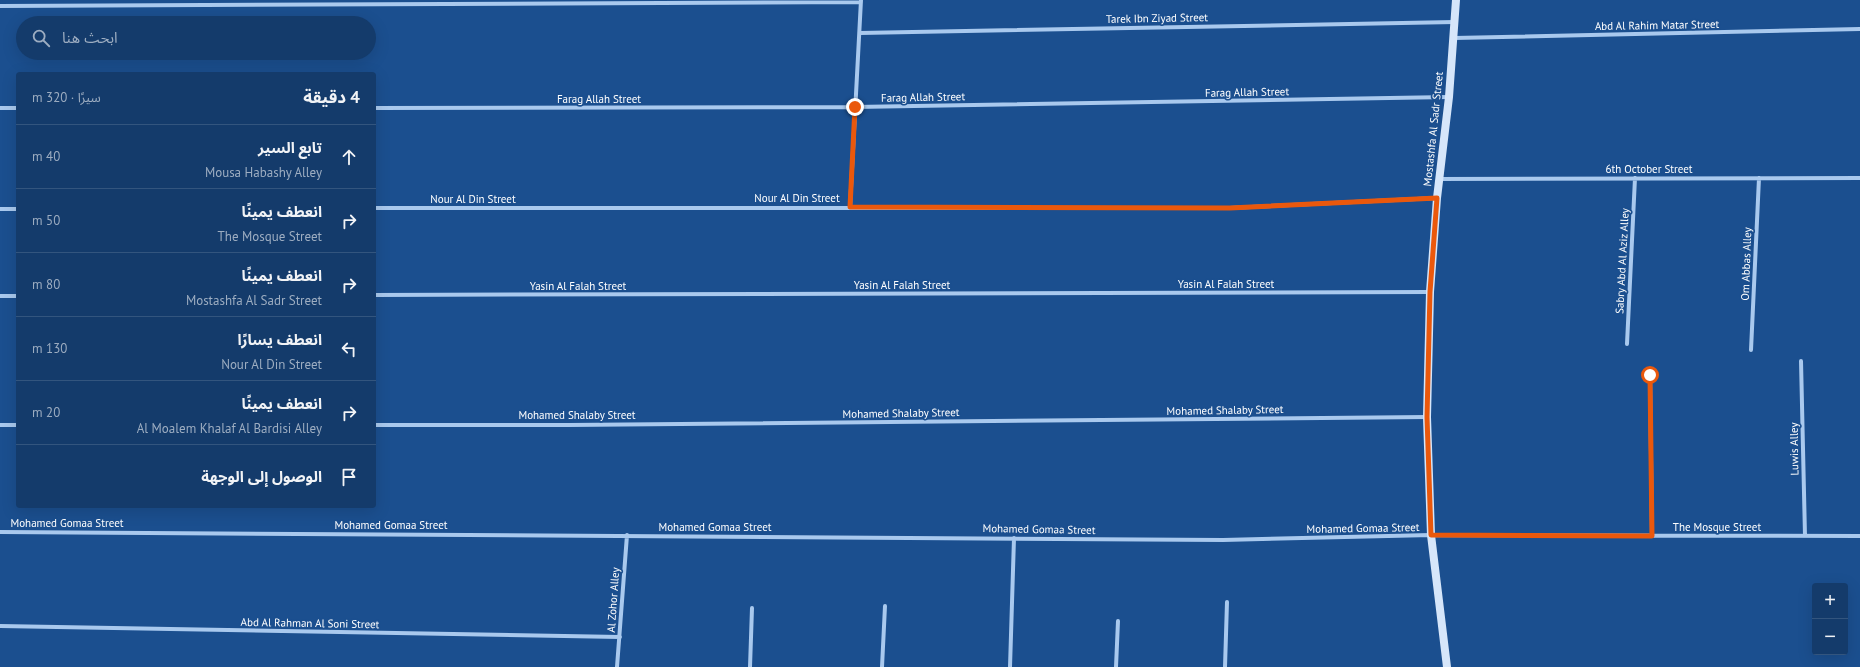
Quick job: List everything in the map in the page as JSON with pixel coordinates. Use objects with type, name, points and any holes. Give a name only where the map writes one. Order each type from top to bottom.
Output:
[{"type":"street","name":"Mostashfa Al Sadr Street","points":[[1447,667],[1431,535],[1427,417],[1430,292],[1437,198],[1449,97],[1456,0]]},
{"type":"street","points":[[0,6],[861,1],[850,207]]},
{"type":"street","name":"Tarek Ibn Ziyad Street","points":[[860,33],[1455,22]]},
{"type":"street","name":"Abd Al Rahim Matar Street","points":[[1454,38],[1860,29]]},
{"type":"street","name":"Farag Allah Street","points":[[376,108],[855,107],[1449,97]]},
{"type":"street","points":[[0,108],[16,108]]},
{"type":"street","name":"Sabry Abd Al Aziz Alley","points":[[1627,344],[1635,178]]},
{"type":"street","name":"Om Abbas Alley","points":[[1751,350],[1759,178]]},
{"type":"street","name":"6th October Street","points":[[1439,179],[1860,178]]},
{"type":"street","name":"Nour Al Din Street","points":[[376,208],[1230,208],[1437,198]]},
{"type":"street","points":[[0,209],[16,209]]},
{"type":"street","name":"Yasin Al Falah Street","points":[[376,295],[1430,292]]},
{"type":"street","points":[[0,296],[16,296]]},
{"type":"street","name":"Luwis Alley","points":[[1801,361],[1805,536]]},
{"type":"street","points":[[1650,375],[1652,536]]},
{"type":"street","name":"Mohamed Shalaby Street","points":[[376,425],[569,425],[1427,417]]},
{"type":"street","points":[[0,425],[16,425]]},
{"type":"street","name":"Mohamed Gomaa Street","points":[[0,532],[1223,540],[1431,535]]},
{"type":"street","name":"Al Zohor Alley","points":[[617,667],[627,535]]},
{"type":"street","name":"The Mosque Street","points":[[1431,535],[1860,536]]},
{"type":"street","points":[[1010,667],[1014,538]]},
{"type":"street","points":[[1225,667],[1227,602]]},
{"type":"street","points":[[882,667],[885,606]]},
{"type":"street","points":[[750,667],[752,608]]},
{"type":"street","points":[[1116,667],[1118,621]]},
{"type":"street","name":"Abd Al Rahman Al Soni Street","points":[[0,626],[620,637]]},
{"type":"route","points":[[855,107],[850,207],[1230,208],[1437,198],[1430,292],[1427,417],[1431,535],[1652,536],[1650,375]]}]
